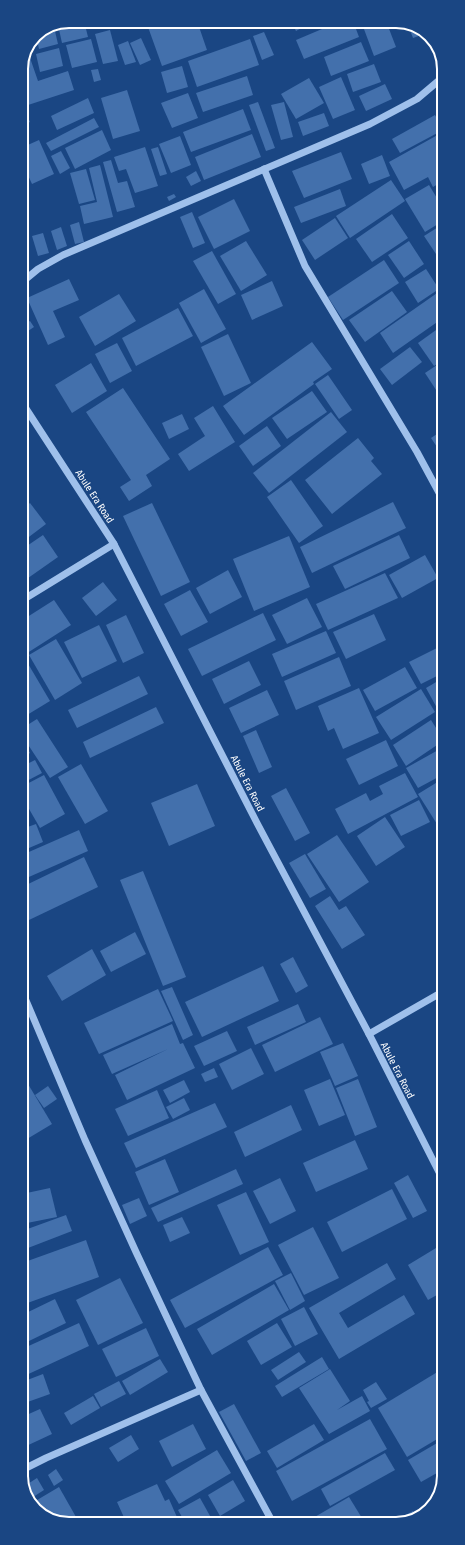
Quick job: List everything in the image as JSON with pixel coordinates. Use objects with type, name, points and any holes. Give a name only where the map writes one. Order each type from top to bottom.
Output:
[{"type":"street","points":[[28,277],[38,269],[63,255],[370,124],[417,99],[437,82]]},
{"type":"street","points":[[264,169],[306,266],[417,452],[437,489]]},
{"type":"street","name":"Abule Era Road","points":[[28,412],[114,544],[257,823],[369,1034],[437,1168]]},
{"type":"street","points":[[28,597],[114,544]]},
{"type":"street","points":[[369,1034],[437,995]]},
{"type":"street","points":[[28,1005],[85,1140],[201,1390],[270,1517]]},
{"type":"street","points":[[28,1467],[201,1390]]},
{"type":"building","points":[[86,28],[88,37],[62,43],[59,30]]},
{"type":"building","points":[[148,28],[199,28],[207,50],[162,66]]},
{"type":"building","points":[[294,28],[301,28],[296,31]]},
{"type":"building","points":[[324,28],[356,28],[359,37],[304,59],[296,40]]},
{"type":"building","points":[[364,28],[389,28],[396,47],[374,56]]},
{"type":"building","points":[[110,30],[118,61],[103,64],[95,34]]},
{"type":"building","points":[[55,31],[58,44],[39,49],[38,43],[40,40]]},
{"type":"building","points":[[410,31],[420,36],[413,38]]},
{"type":"building","points":[[264,32],[274,55],[262,60],[253,36]]},
{"type":"building","points":[[141,38],[151,60],[140,65],[130,43]]},
{"type":"building","points":[[91,39],[97,62],[72,68],[66,45]]},
{"type":"building","points":[[250,39],[259,65],[197,87],[188,61]]},
{"type":"building","points":[[128,41],[136,62],[125,65],[118,45]]},
{"type":"building","points":[[361,42],[369,61],[331,76],[324,57]]},
{"type":"building","points":[[59,48],[63,66],[40,72],[36,54]]},
{"type":"building","points":[[30,57],[38,81],[68,71],[74,90],[28,105],[28,69]]},
{"type":"building","points":[[374,64],[381,82],[353,92],[347,74]]},
{"type":"building","points":[[182,66],[188,87],[167,93],[161,72]]},
{"type":"building","points":[[98,69],[101,80],[94,82],[91,70]]},
{"type":"building","points":[[247,76],[253,95],[203,112],[196,93]]},
{"type":"building","points":[[341,77],[355,110],[333,119],[319,87]]},
{"type":"building","points":[[309,78],[324,103],[296,119],[281,94]]},
{"type":"building","points":[[385,84],[392,99],[366,111],[359,96]]},
{"type":"building","points":[[127,90],[140,131],[113,139],[101,98]]},
{"type":"building","points":[[188,93],[198,118],[172,128],[161,103]]},
{"type":"building","points":[[88,98],[94,113],[57,130],[51,116]]},
{"type":"building","points":[[258,102],[275,148],[266,151],[249,105]]},
{"type":"building","points":[[284,102],[293,137],[281,140],[271,105]]},
{"type":"building","points":[[243,109],[251,130],[191,152],[183,132]]},
{"type":"building","points":[[324,113],[329,126],[303,136],[298,122]]},
{"type":"building","points":[[435,115],[437,119],[437,133],[400,153],[392,139]]},
{"type":"building","points":[[94,118],[99,127],[51,151],[46,143]]},
{"type":"building","points":[[102,130],[111,150],[75,169],[65,148]]},
{"type":"building","points":[[252,134],[261,157],[204,180],[195,157]]},
{"type":"building","points":[[437,135],[437,185],[433,187],[428,177],[404,190],[389,162]]},
{"type":"building","points":[[180,136],[191,165],[171,173],[159,144]]},
{"type":"building","points":[[39,140],[54,174],[32,184],[28,175],[28,145]]},
{"type":"building","points":[[145,147],[158,186],[135,193],[126,169],[119,171],[114,157]]},
{"type":"building","points":[[158,147],[167,174],[160,176],[151,149]]},
{"type":"building","points":[[61,151],[70,168],[60,174],[51,156]]},
{"type":"building","points":[[341,152],[352,179],[304,198],[292,171]]},
{"type":"building","points":[[382,155],[390,176],[369,184],[361,164]]},
{"type":"building","points":[[111,160],[118,183],[127,181],[135,207],[117,212],[103,162]]},
{"type":"building","points":[[100,165],[113,217],[84,224],[80,206],[97,202],[89,168]]},
{"type":"building","points":[[86,169],[95,200],[79,204],[70,173]]},
{"type":"building","points":[[196,171],[201,181],[191,186],[186,177]]},
{"type":"building","points":[[391,180],[405,201],[350,238],[336,216]]},
{"type":"building","points":[[429,185],[437,198],[437,225],[425,232],[405,199]]},
{"type":"building","points":[[340,189],[346,206],[301,223],[294,207]]},
{"type":"building","points":[[174,194],[176,197],[169,201],[167,197]]},
{"type":"building","points":[[234,199],[250,231],[214,249],[198,217]]},
{"type":"building","points":[[192,212],[205,243],[193,248],[180,217]]},
{"type":"building","points":[[392,214],[408,238],[372,262],[356,239]]},
{"type":"building","points":[[335,218],[348,238],[315,260],[302,240]]},
{"type":"building","points":[[79,222],[84,242],[75,244],[70,225]]},
{"type":"building","points":[[61,227],[67,246],[57,250],[51,231]]},
{"type":"building","points":[[437,228],[437,256],[424,236]]},
{"type":"building","points":[[43,233],[49,253],[38,256],[32,236]]},
{"type":"building","points":[[246,241],[267,275],[241,291],[220,256]]},
{"type":"building","points":[[409,241],[424,264],[404,278],[388,255]]},
{"type":"building","points":[[212,251],[236,294],[218,304],[193,261]]},
{"type":"building","points":[[384,260],[399,283],[343,320],[328,297]]},
{"type":"building","points":[[426,269],[437,286],[437,290],[418,303],[405,282]]},
{"type":"building","points":[[69,279],[79,300],[53,311],[65,337],[48,345],[28,298]]},
{"type":"building","points":[[272,281],[283,306],[252,320],[241,295]]},
{"type":"building","points":[[204,289],[226,329],[201,343],[179,303]]},
{"type":"building","points":[[392,291],[407,312],[365,342],[349,320]]},
{"type":"building","points":[[437,293],[437,322],[393,353],[380,333]]},
{"type":"building","points":[[119,294],[136,321],[95,346],[79,317]]},
{"type":"building","points":[[178,308],[193,336],[136,366],[122,338]]},
{"type":"building","points":[[30,321],[34,327],[28,331],[28,322]]},
{"type":"building","points":[[437,329],[437,364],[434,366],[418,343]]},
{"type":"building","points":[[228,334],[251,383],[224,396],[201,347]]},
{"type":"building","points":[[312,342],[332,369],[313,382],[314,384],[244,435],[223,406]]},
{"type":"building","points":[[117,343],[132,371],[110,383],[95,354]]},
{"type":"building","points":[[410,347],[422,362],[392,385],[380,369]]},
{"type":"building","points":[[91,363],[107,391],[72,413],[55,385]]},
{"type":"building","points":[[437,365],[437,391],[425,373]]},
{"type":"building","points":[[328,375],[352,410],[339,419],[315,384]]},
{"type":"building","points":[[123,388],[170,459],[146,475],[152,486],[129,501],[120,487],[131,480],[86,412]]},
{"type":"building","points":[[312,391],[327,412],[287,439],[272,418]]},
{"type":"building","points":[[213,406],[235,442],[189,471],[178,454],[205,436],[194,418]]},
{"type":"building","points":[[331,412],[347,432],[269,493],[253,473]]},
{"type":"building","points":[[182,414],[189,429],[169,439],[162,423]]},
{"type":"building","points":[[267,426],[281,446],[253,466],[239,446]]},
{"type":"building","points":[[437,434],[437,447],[431,438]]},
{"type":"building","points":[[358,438],[374,458],[371,461],[382,474],[332,514],[305,480]]},
{"type":"building","points":[[291,480],[323,526],[299,543],[267,497]]},
{"type":"building","points":[[393,502],[406,528],[312,573],[300,547]]},
{"type":"building","points":[[30,503],[46,524],[28,538],[28,505]]},
{"type":"building","points":[[152,503],[190,582],[161,596],[123,516]]},
{"type":"building","points":[[43,535],[58,557],[28,578],[28,545]]},
{"type":"building","points":[[399,535],[410,558],[345,589],[333,566]]},
{"type":"building","points":[[289,536],[310,587],[254,611],[233,559]]},
{"type":"building","points":[[425,555],[437,579],[402,598],[389,575]]},
{"type":"building","points":[[228,570],[242,597],[210,614],[196,588]]},
{"type":"building","points":[[385,573],[398,598],[328,630],[316,604]]},
{"type":"building","points":[[103,582],[117,600],[96,616],[82,598]]},
{"type":"building","points":[[190,590],[208,622],[181,636],[164,604]]},
{"type":"building","points":[[307,598],[322,627],[287,644],[272,615]]},
{"type":"building","points":[[54,600],[71,625],[28,653],[28,617]]},
{"type":"building","points":[[263,613],[276,640],[202,676],[188,649]]},
{"type":"building","points":[[374,614],[386,640],[346,659],[333,632]]},
{"type":"building","points":[[126,615],[144,653],[123,663],[106,625]]},
{"type":"building","points":[[99,625],[117,661],[82,678],[64,642]]},
{"type":"building","points":[[326,631],[336,653],[282,677],[272,654]]},
{"type":"building","points":[[56,639],[82,683],[55,700],[29,655]]},
{"type":"building","points":[[437,648],[437,676],[421,684],[409,662]]},
{"type":"building","points":[[339,657],[351,686],[296,710],[284,681]]},
{"type":"building","points":[[249,661],[261,685],[224,704],[212,679]]},
{"type":"building","points":[[28,664],[50,701],[28,714]]},
{"type":"building","points":[[405,667],[417,688],[375,711],[363,690]]},
{"type":"building","points":[[139,676],[148,694],[77,728],[68,710]]},
{"type":"building","points":[[437,682],[437,708],[426,688]]},
{"type":"building","points":[[359,688],[379,733],[343,749],[334,728],[328,731],[318,706]]},
{"type":"building","points":[[421,689],[435,712],[391,740],[376,717]]},
{"type":"building","points":[[267,690],[279,715],[241,733],[229,708]]},
{"type":"building","points":[[156,707],[164,723],[90,758],[83,742]]},
{"type":"building","points":[[37,719],[68,767],[50,778],[28,745],[28,725]]},
{"type":"building","points":[[431,720],[437,730],[437,745],[406,766],[393,745]]},
{"type":"building","points":[[256,730],[272,767],[259,773],[243,736]]},
{"type":"building","points":[[386,740],[398,766],[359,785],[346,759]]},
{"type":"building","points":[[437,751],[437,778],[418,788],[406,768]]},
{"type":"building","points":[[35,760],[42,773],[28,780],[28,764]]},
{"type":"building","points":[[81,764],[108,811],[85,824],[58,777]]},
{"type":"building","points":[[405,773],[418,797],[348,834],[335,809],[366,793],[370,801],[383,794],[379,786]]},
{"type":"building","points":[[44,775],[65,814],[40,828],[28,807],[28,783]]},
{"type":"building","points":[[437,782],[437,824],[418,794]]},
{"type":"building","points":[[197,784],[215,826],[169,846],[151,803]]},
{"type":"building","points":[[286,788],[310,833],[295,841],[271,796]]},
{"type":"building","points":[[419,800],[430,822],[401,836],[390,815]]},
{"type":"building","points":[[385,817],[405,847],[376,866],[357,836]]},
{"type":"building","points":[[36,824],[43,842],[28,848],[28,827]]},
{"type":"building","points":[[79,830],[88,851],[28,877],[28,852]]},
{"type":"building","points":[[337,835],[369,882],[339,902],[307,854]]},
{"type":"building","points":[[305,854],[326,889],[310,898],[289,863]]},
{"type":"building","points":[[84,857],[98,887],[29,920],[28,884]]},
{"type":"building","points":[[143,871],[186,977],[163,986],[120,880]]},
{"type":"building","points":[[330,896],[339,910],[346,906],[365,935],[342,949],[315,906]]},
{"type":"building","points":[[135,932],[146,954],[111,972],[100,951]]},
{"type":"building","points":[[92,949],[106,975],[62,1001],[47,976]]},
{"type":"building","points":[[293,957],[308,986],[296,993],[280,964]]},
{"type":"building","points":[[263,966],[279,1001],[202,1037],[185,1002]]},
{"type":"building","points":[[172,987],[193,1035],[183,1040],[161,991]]},
{"type":"building","points":[[158,989],[173,1021],[99,1054],[84,1023]]},
{"type":"building","points":[[298,1004],[306,1022],[255,1045],[247,1027]]},
{"type":"building","points":[[320,1017],[333,1044],[275,1072],[262,1045]]},
{"type":"building","points":[[172,1024],[180,1044],[183,1043],[195,1068],[127,1100],[115,1075],[168,1049],[112,1074],[103,1055]]},
{"type":"building","points":[[227,1031],[237,1051],[204,1066],[194,1046]]},
{"type":"building","points":[[343,1043],[358,1076],[335,1086],[320,1052]]},
{"type":"building","points":[[251,1048],[264,1074],[232,1090],[219,1064]]},
{"type":"building","points":[[214,1068],[218,1077],[205,1082],[201,1074]]},
{"type":"building","points":[[330,1079],[345,1115],[319,1126],[304,1090]]},
{"type":"building","points":[[358,1079],[377,1127],[355,1136],[336,1088]]},
{"type":"building","points":[[184,1080],[190,1092],[170,1103],[163,1090]]},
{"type":"building","points":[[28,1084],[52,1124],[28,1138]]},
{"type":"building","points":[[48,1086],[57,1099],[44,1108],[35,1095]]},
{"type":"building","points":[[157,1090],[169,1118],[128,1136],[115,1109]]},
{"type":"building","points":[[184,1098],[190,1110],[173,1119],[166,1107]]},
{"type":"building","points":[[215,1103],[227,1127],[136,1168],[124,1143]]},
{"type":"building","points":[[291,1105],[302,1130],[245,1157],[234,1132]]},
{"type":"building","points":[[355,1140],[368,1169],[316,1192],[303,1163]]},
{"type":"building","points":[[165,1159],[179,1192],[149,1205],[135,1172]]},
{"type":"building","points":[[236,1169],[243,1184],[158,1222],[151,1208]]},
{"type":"building","points":[[408,1175],[427,1211],[413,1218],[394,1183]]},
{"type":"building","points":[[280,1178],[296,1211],[270,1224],[253,1191]]},
{"type":"building","points":[[50,1188],[57,1217],[28,1223],[28,1193]]},
{"type":"building","points":[[392,1189],[407,1219],[342,1252],[327,1222]]},
{"type":"building","points":[[246,1192],[269,1242],[240,1255],[217,1205]]},
{"type":"building","points":[[139,1198],[147,1216],[130,1224],[122,1205]]},
{"type":"building","points":[[66,1215],[72,1231],[28,1248],[28,1229]]},
{"type":"building","points":[[182,1217],[190,1233],[170,1242],[163,1225]]},
{"type":"building","points":[[313,1227],[339,1278],[304,1295],[278,1245]]},
{"type":"building","points":[[86,1240],[99,1277],[28,1303],[28,1261]]},
{"type":"building","points":[[268,1247],[283,1275],[185,1328],[170,1300]]},
{"type":"building","points":[[436,1248],[437,1295],[428,1300],[408,1265]]},
{"type":"building","points":[[387,1263],[396,1279],[339,1313],[348,1328],[404,1295],[415,1314],[339,1359],[309,1308]]},
{"type":"building","points":[[291,1273],[305,1301],[290,1310],[275,1281]]},
{"type":"building","points":[[120,1278],[143,1323],[98,1345],[76,1300]]},
{"type":"building","points":[[274,1284],[289,1310],[212,1355],[197,1329]]},
{"type":"building","points":[[55,1299],[66,1323],[29,1341],[28,1312]]},
{"type":"building","points":[[304,1307],[318,1334],[295,1346],[281,1319]]},
{"type":"building","points":[[79,1323],[89,1346],[28,1374],[28,1346]]},
{"type":"building","points":[[277,1323],[292,1347],[261,1365],[247,1341]]},
{"type":"building","points":[[146,1328],[159,1356],[116,1377],[102,1349]]},
{"type":"building","points":[[299,1352],[306,1362],[278,1380],[271,1370]]},
{"type":"building","points":[[322,1357],[329,1369],[282,1397],[275,1386]]},
{"type":"building","points":[[160,1359],[168,1372],[130,1395],[122,1381]]},
{"type":"building","points":[[330,1369],[350,1401],[337,1410],[362,1396],[370,1411],[329,1434],[299,1388]]},
{"type":"building","points":[[437,1372],[437,1439],[407,1457],[378,1408]]},
{"type":"building","points":[[43,1374],[50,1394],[28,1402],[28,1380]]},
{"type":"building","points":[[119,1381],[126,1394],[101,1407],[94,1394]]},
{"type":"building","points":[[376,1382],[387,1399],[371,1408],[367,1402],[369,1401],[363,1390]]},
{"type":"building","points":[[93,1396],[100,1408],[71,1425],[64,1413]]},
{"type":"building","points":[[234,1404],[261,1453],[246,1461],[219,1412]]},
{"type":"building","points":[[40,1409],[52,1434],[28,1445],[28,1414]]},
{"type":"building","points":[[370,1419],[387,1449],[292,1501],[276,1471]]},
{"type":"building","points":[[193,1424],[206,1449],[172,1467],[159,1441]]},
{"type":"building","points":[[314,1424],[324,1440],[277,1468],[267,1451]]},
{"type":"building","points":[[131,1435],[139,1449],[118,1462],[109,1448]]},
{"type":"building","points":[[437,1443],[437,1473],[421,1482],[408,1460]]},
{"type":"building","points":[[217,1450],[231,1473],[179,1504],[165,1481]]},
{"type":"building","points":[[385,1453],[395,1470],[330,1506],[321,1489]]},
{"type":"building","points":[[56,1469],[63,1480],[54,1486],[48,1475]]},
{"type":"building","points":[[37,1478],[44,1490],[33,1497],[29,1483]]},
{"type":"building","points":[[233,1480],[245,1501],[220,1516],[208,1495]]},
{"type":"building","points":[[157,1484],[165,1501],[169,1499],[177,1517],[124,1517],[117,1502]]},
{"type":"building","points":[[59,1487],[76,1517],[58,1516],[48,1512],[36,1501]]},
{"type":"building","points":[[349,1497],[361,1517],[315,1517]]},
{"type":"building","points":[[200,1498],[211,1517],[182,1517],[178,1510]]},
{"type":"building","points":[[413,1511],[414,1513],[412,1514],[404,1516]]}]
